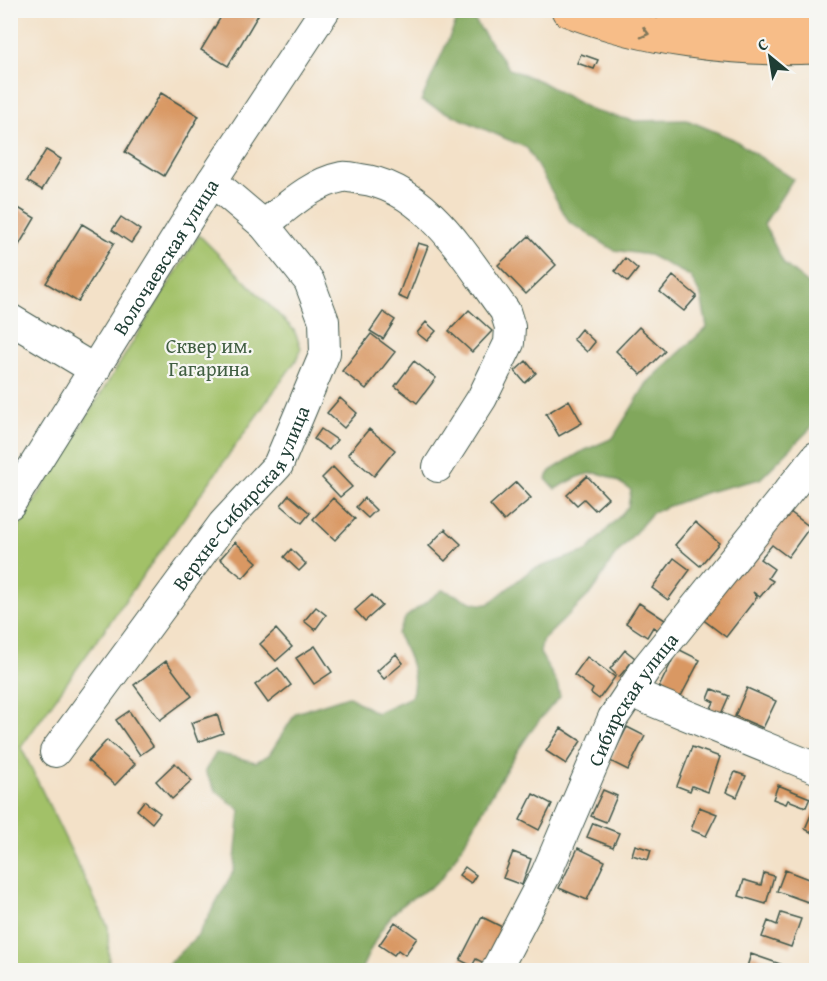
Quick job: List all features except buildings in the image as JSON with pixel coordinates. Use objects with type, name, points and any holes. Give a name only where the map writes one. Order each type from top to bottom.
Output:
[{"type":"main road","points":[[568,10],[652,35],[727,45],[816,47]]},
{"type":"main road","points":[[672,10],[729,18],[816,20]]},
{"type":"street","name":"Волочаевская улица","points":[[10,504],[212,181],[325,10]]},
{"type":"street","points":[[264,225],[308,191],[343,177],[367,180],[396,189],[436,220],[505,310],[510,327],[508,343],[482,399],[438,467]]},
{"type":"street","name":"Верхне-Сибирская улица","points":[[55,752],[223,524],[278,465],[325,354],[324,321],[309,280],[264,225],[212,181]]},
{"type":"street","points":[[10,319],[95,370]]},
{"type":"street","name":"Сибирская улица","points":[[496,970],[546,874],[613,718],[647,667],[816,457]]},
{"type":"street","points":[[630,693],[816,768]]},
{"type":"green space","points":[[461,11],[468,11],[509,69],[540,81],[593,111],[635,121],[687,120],[733,139],[793,179],[764,224],[784,264],[816,290],[816,423],[760,479],[707,492],[653,512],[613,558],[593,591],[542,641],[540,653],[557,683],[560,697],[526,738],[443,876],[395,912],[378,935],[361,970],[162,970],[198,935],[234,870],[240,810],[216,791],[205,771],[216,753],[256,762],[269,755],[296,713],[348,696],[376,713],[411,697],[413,673],[397,634],[406,617],[442,590],[470,602],[488,604],[531,570],[587,551],[628,507],[631,490],[609,477],[593,473],[555,489],[546,479],[550,471],[581,452],[613,438],[647,383],[707,327],[701,296],[690,276],[649,255],[614,250],[569,222],[527,148],[421,101]]},
{"type":"green space","name":"Сквер им. Гагарина","points":[[199,235],[294,330],[301,348],[297,359],[21,747],[108,927],[109,970],[11,970],[11,539]]}]
